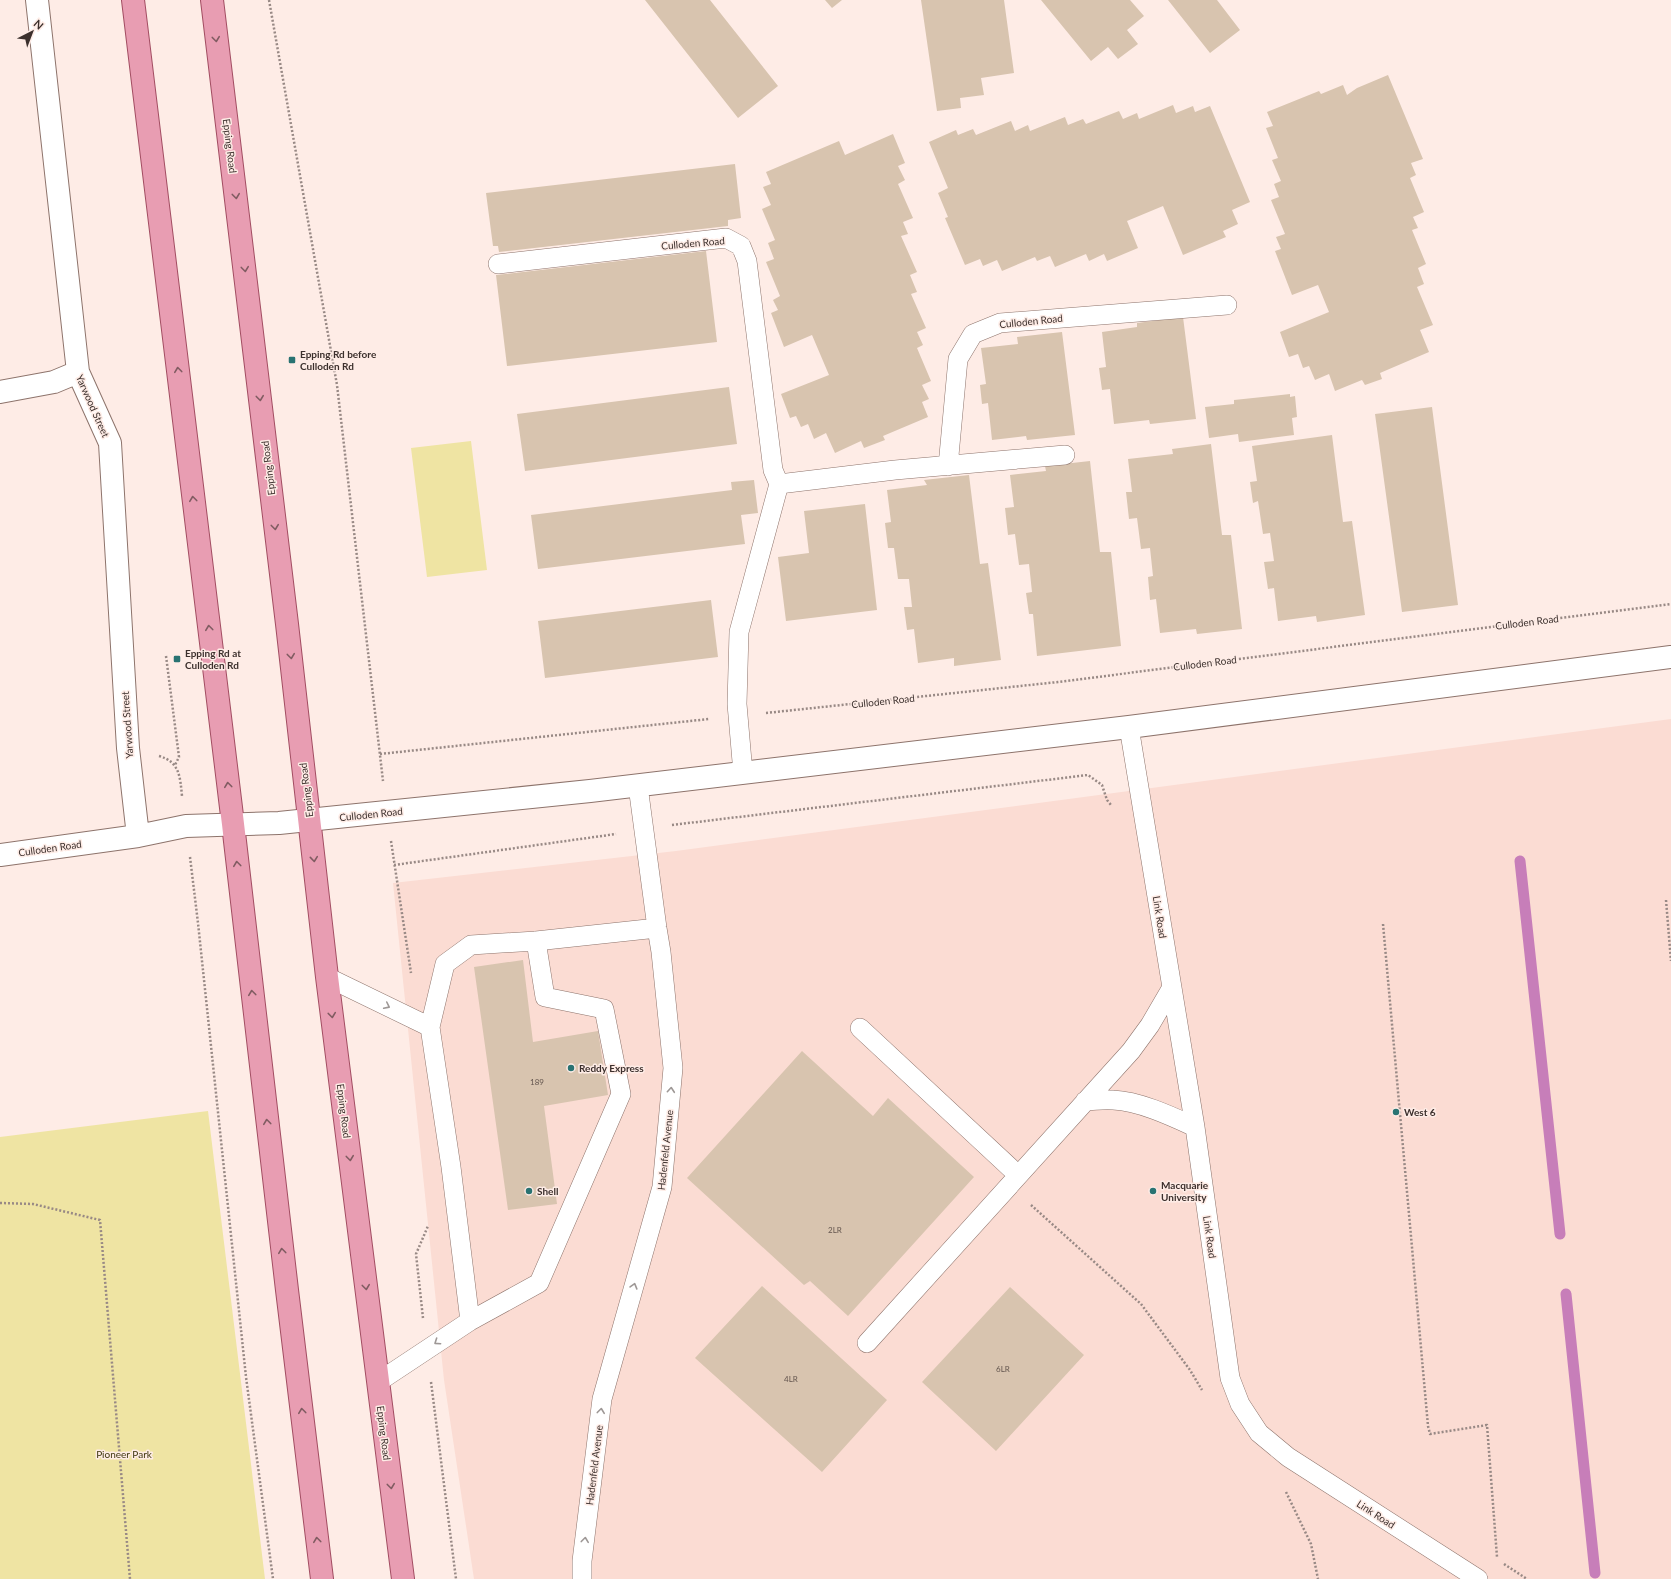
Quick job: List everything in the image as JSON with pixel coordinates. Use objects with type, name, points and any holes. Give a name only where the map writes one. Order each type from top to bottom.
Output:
[{"type":"main road","points":[[133,0],[233,824],[322,1579]]},
{"type":"main road","name":"Epping Road","points":[[212,0],[310,820],[327,977],[403,1579]]},
{"type":"street","name":"Yarwood Street","points":[[37,0],[78,372],[110,443],[128,748],[138,836]]},
{"type":"street","points":[[0,392],[54,382],[78,372]]},
{"type":"street","name":"Culloden Road","points":[[0,855],[138,836],[186,826],[279,823],[638,786],[1129,726],[1671,657]]},
{"type":"lane","name":"Culloden Road","points":[[498,264],[726,238],[741,246],[747,261],[773,470],[779,484]]},
{"type":"lane","name":"Culloden Road","points":[[948,466],[958,359],[973,334],[1000,323],[1227,305]]},
{"type":"lane","points":[[743,773],[737,704],[739,632],[779,484],[895,470],[1065,455]]},
{"type":"lane","name":"Link Road","points":[[1129,726],[1171,989],[1195,1127],[1230,1378],[1240,1404],[1259,1433],[1288,1457],[1478,1579]]},
{"type":"lane","name":"Hadenfeld Avenue","points":[[582,1579],[582,1561],[602,1399],[662,1186],[673,1068],[661,952],[638,786]]},
{"type":"lane","points":[[470,1321],[451,1167],[430,1027],[446,964],[472,945],[536,941],[657,928]]},
{"type":"lane","points":[[378,1382],[470,1321],[539,1283],[621,1094],[604,1009],[545,997],[536,941]]},
{"type":"lane","points":[[327,977],[430,1027]]},
{"type":"lane","points":[[866,1343],[1131,1051],[1150,1025],[1171,989]]},
{"type":"lane","points":[[860,1028],[1013,1180]]},
{"type":"lane","points":[[1085,1101],[1113,1100],[1142,1106],[1169,1115],[1195,1127]]},
{"type":"path","points":[[269,0],[337,385],[386,813]]},
{"type":"path","name":"Culloden Road","points":[[380,754],[1058,682],[1671,604]]},
{"type":"path","points":[[166,656],[179,757],[175,765]]},
{"type":"path","points":[[128,748],[165,758],[175,765],[180,780],[198,923],[246,1377],[273,1579]]},
{"type":"path","points":[[394,864],[594,838],[687,823],[1088,775],[1102,785],[1107,800],[1114,808]]},
{"type":"path","points":[[1666,900],[1671,961]]},
{"type":"path","points":[[1383,924],[1428,1426],[1430,1434],[1487,1425],[1498,1560]]},
{"type":"path","points":[[1013,1180],[1141,1304],[1190,1370],[1205,1396]]},
{"type":"path","points":[[0,1203],[33,1204],[100,1220],[130,1579]]},
{"type":"path","points":[[1284,1488],[1296,1509],[1311,1544],[1318,1579]]},
{"type":"path","points":[[1491,1556],[1527,1579]]},
{"type":"shaded area","name":"Macquarie University","points":[[1671,719],[1671,1579],[474,1579],[444,1380],[393,883],[676,851]]},
{"type":"green space","points":[[471,441],[487,570],[427,577],[411,448]]},
{"type":"green space","name":"Pioneer Park","points":[[208,1111],[265,1579],[0,1579],[0,1137]]},
{"type":"building","points":[[645,0],[710,0],[778,86],[738,118]]},
{"type":"building","points":[[825,0],[842,0],[832,8]]},
{"type":"building","points":[[921,0],[1004,0],[1014,73],[981,78],[984,95],[960,98],[961,108],[937,111]]},
{"type":"building","points":[[1041,0],[1130,0],[1144,16],[1127,30],[1138,44],[1118,59],[1108,47],[1091,61]]},
{"type":"building","points":[[1168,0],[1217,0],[1240,30],[1210,53]]},
{"type":"building","points":[[1388,75],[1423,159],[1411,163],[1416,175],[1410,178],[1424,212],[1413,217],[1418,228],[1412,230],[1426,264],[1418,268],[1424,284],[1417,287],[1433,325],[1420,330],[1429,352],[1380,373],[1382,379],[1365,385],[1362,380],[1335,391],[1329,374],[1315,380],[1309,366],[1303,368],[1298,354],[1289,357],[1280,332],[1329,312],[1318,285],[1292,295],[1275,251],[1281,249],[1276,237],[1285,234],[1271,200],[1279,197],[1274,184],[1281,181],[1272,160],[1278,158],[1266,128],[1273,126],[1267,112],[1319,91],[1321,94],[1343,85],[1347,95],[1357,88]]},
{"type":"building","points":[[1173,105],[1176,113],[1193,106],[1195,112],[1210,106],[1250,202],[1232,210],[1238,224],[1223,231],[1226,237],[1183,255],[1163,206],[1127,221],[1138,248],[1107,261],[1104,254],[1089,261],[1086,254],[1055,267],[1050,256],[1037,261],[1035,257],[1002,271],[997,260],[983,266],[980,259],[965,265],[945,218],[948,217],[938,193],[948,188],[929,142],[956,130],[958,135],[973,129],[976,135],[1011,121],[1015,131],[1028,125],[1030,131],[1065,117],[1068,125],[1083,119],[1086,124],[1119,111],[1123,119],[1137,113],[1139,119]]},
{"type":"building","points":[[893,134],[905,163],[898,166],[905,180],[898,184],[913,218],[903,222],[908,234],[901,236],[917,272],[910,275],[917,292],[911,294],[926,328],[917,332],[923,345],[917,348],[931,381],[922,385],[929,399],[922,402],[928,417],[883,436],[885,440],[864,448],[861,441],[835,453],[826,433],[814,439],[808,424],[801,427],[796,416],[790,418],[781,394],[829,375],[812,335],[784,347],[771,313],[778,310],[773,300],[780,296],[766,262],[774,259],[768,243],[775,240],[762,209],[771,205],[763,187],[771,184],[766,172],[839,141],[845,155]]},
{"type":"building","points":[[735,164],[741,218],[728,220],[728,226],[499,252],[498,246],[493,246],[486,193]]},
{"type":"building","points":[[706,251],[717,342],[507,366],[496,275]]},
{"type":"building","points":[[1183,317],[1196,419],[1150,424],[1149,420],[1114,424],[1110,389],[1102,390],[1099,368],[1106,367],[1102,332],[1137,327],[1137,323]]},
{"type":"building","points":[[1062,332],[1075,435],[1027,440],[1026,436],[992,440],[988,403],[982,404],[980,385],[986,384],[981,348],[1018,344],[1017,337]]},
{"type":"building","points":[[729,387],[737,444],[525,471],[517,414]]},
{"type":"building","points":[[1290,394],[1290,397],[1295,396],[1297,417],[1292,418],[1294,435],[1239,442],[1238,434],[1209,438],[1205,407],[1234,404],[1234,400]]},
{"type":"building","points":[[1432,407],[1458,605],[1402,612],[1375,414]]},
{"type":"building","points":[[1332,435],[1343,522],[1352,521],[1365,615],[1317,622],[1316,616],[1278,621],[1274,588],[1268,589],[1264,562],[1274,561],[1270,533],[1263,534],[1258,501],[1253,503],[1250,482],[1257,481],[1252,446]]},
{"type":"building","points":[[1211,444],[1222,535],[1231,535],[1242,629],[1197,634],[1196,629],[1160,633],[1156,599],[1150,600],[1148,577],[1153,576],[1150,548],[1141,549],[1137,518],[1129,519],[1126,492],[1132,492],[1128,459],[1173,454],[1172,449]]},
{"type":"building","points":[[1090,461],[1100,552],[1111,552],[1121,646],[1037,656],[1033,614],[1029,614],[1026,593],[1032,592],[1029,564],[1019,565],[1015,534],[1008,535],[1005,508],[1014,507],[1010,475],[1046,471],[1045,466]]},
{"type":"building","points":[[969,475],[980,564],[988,563],[1001,660],[954,666],[954,658],[918,663],[914,629],[907,630],[904,607],[912,607],[909,579],[898,579],[894,548],[888,548],[885,523],[891,522],[887,490],[927,485],[924,480]]},
{"type":"building","points":[[754,480],[758,513],[741,515],[745,544],[538,569],[531,515],[732,490],[731,482]]},
{"type":"building","points":[[865,504],[877,610],[786,621],[778,557],[809,553],[804,511]]},
{"type":"building","points":[[711,600],[718,657],[545,678],[538,621]]},
{"type":"building","points":[[523,960],[533,1042],[598,1031],[608,1095],[544,1106],[557,1204],[508,1210],[474,967]]},
{"type":"building","points":[[802,1051],[873,1116],[888,1098],[974,1177],[848,1316],[810,1281],[804,1285],[687,1178]]},
{"type":"building","points":[[762,1286],[887,1400],[822,1472],[695,1358]]},
{"type":"building","points":[[1010,1287],[1084,1355],[996,1451],[922,1382]]},
{"type":"waterway","points":[[1520,861],[1560,1234]]},
{"type":"waterway","points":[[1566,1294],[1595,1573]]},
{"type":"place","name":"Epping Rd before Culloden Rd","points":[[292,360]]},
{"type":"place","name":"Epping Rd at Culloden Rd","points":[[177,659]]},
{"type":"place","name":"Reddy Express","points":[[571,1068]]},
{"type":"place","name":"West 6","points":[[1396,1112]]},
{"type":"place","name":"Shell","points":[[529,1191]]},
{"type":"place","name":"Macquarie University","points":[[1153,1191]]}]
